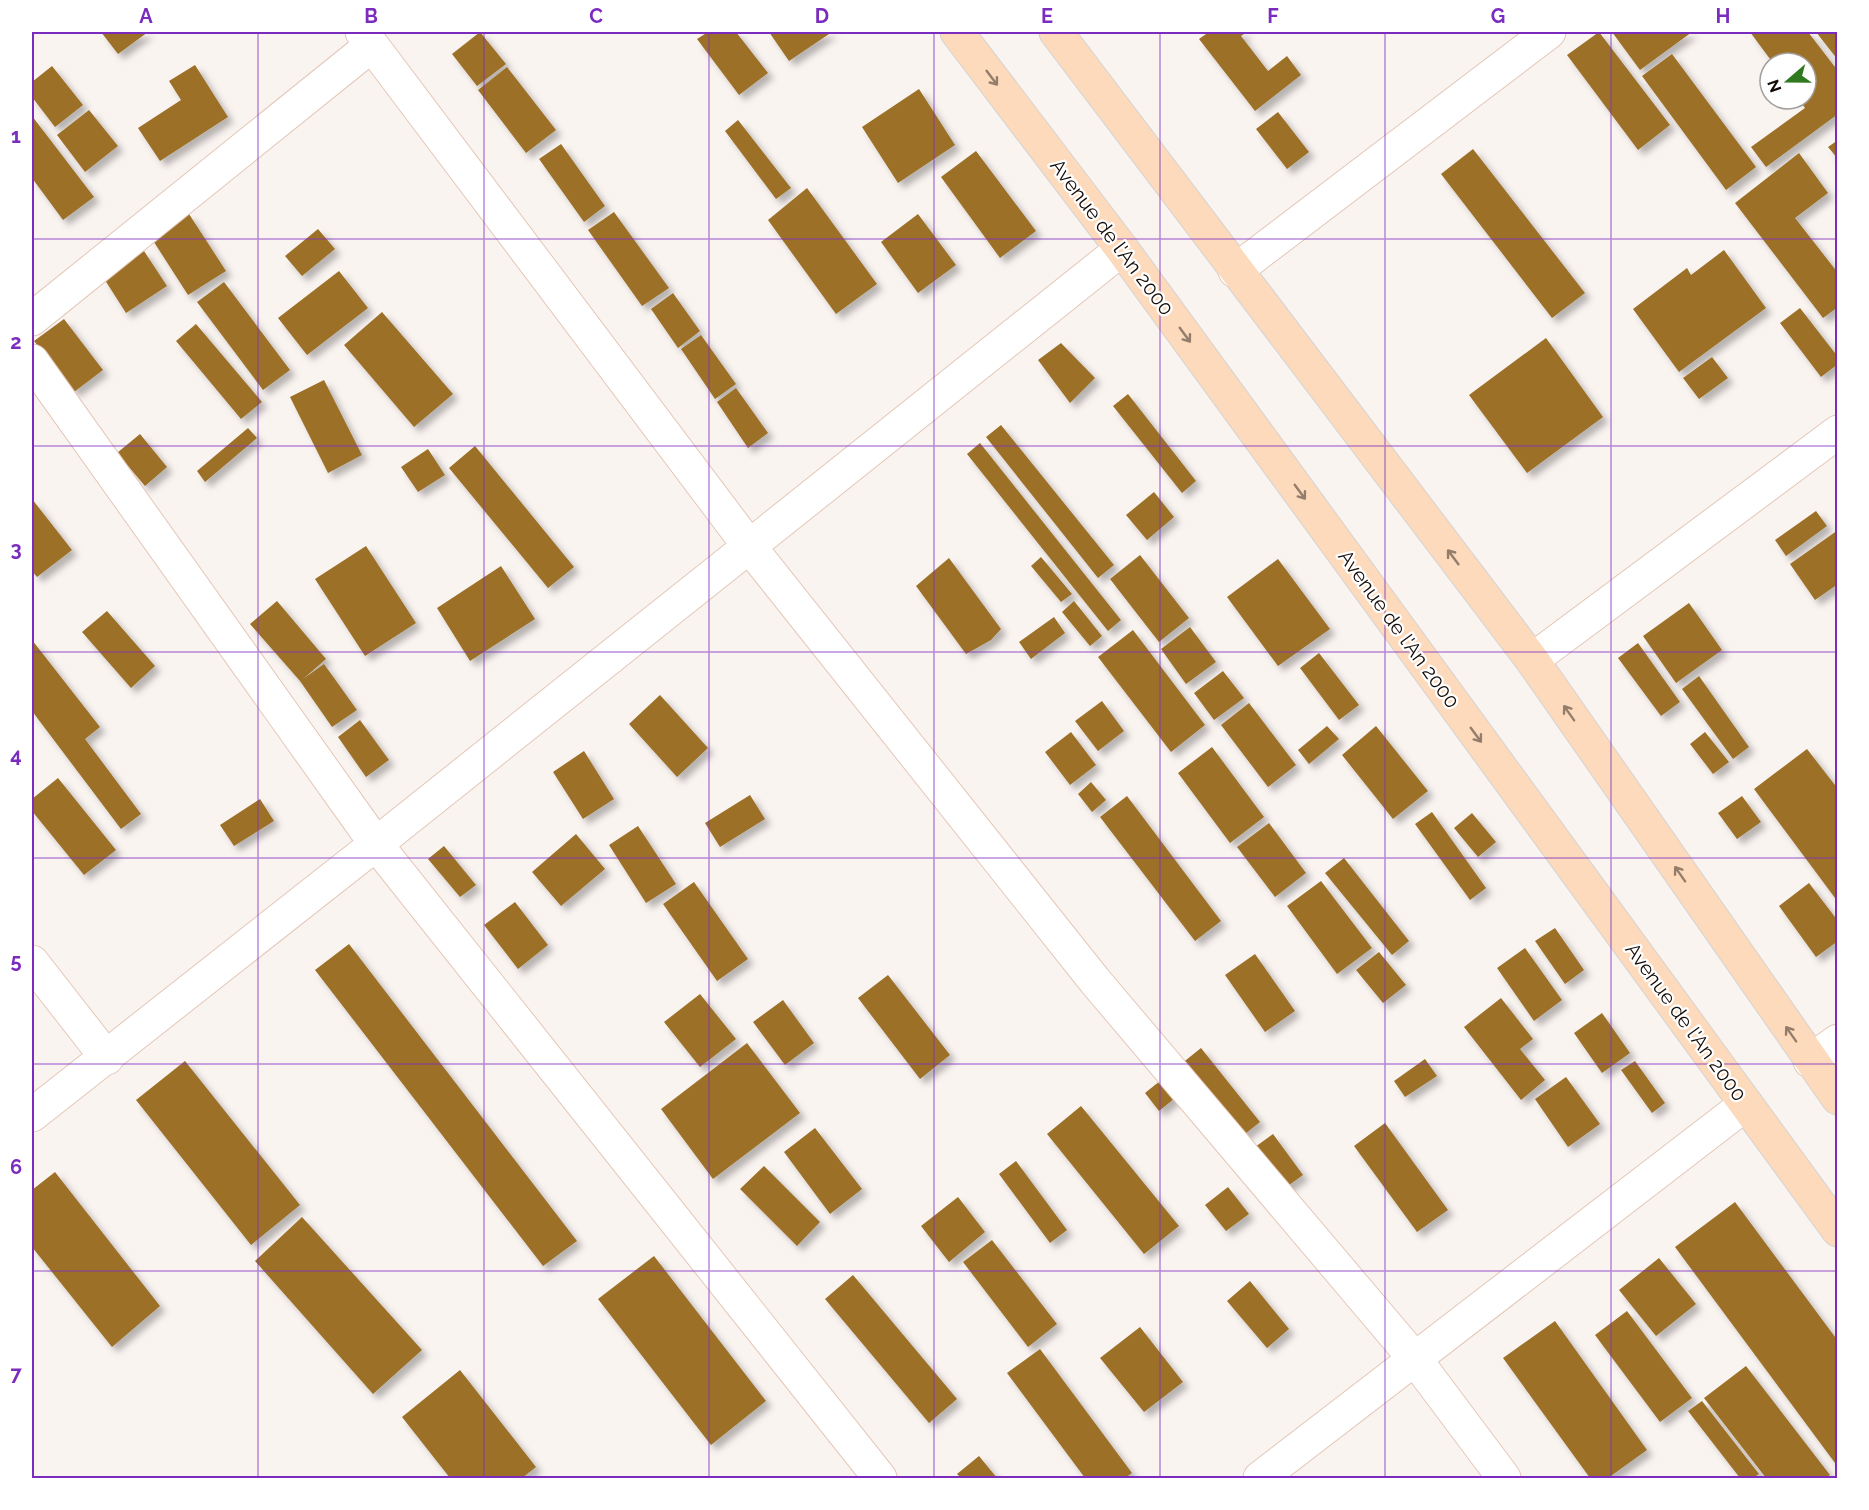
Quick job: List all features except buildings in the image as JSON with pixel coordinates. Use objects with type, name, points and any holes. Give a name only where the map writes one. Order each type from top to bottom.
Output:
[{"type":"main road","name":"Avenue de l'An 2000","points":[[957,32],[1122,249],[1838,1230]]},
{"type":"main road","points":[[1056,32],[1532,660],[1838,1098]]},
{"type":"street","points":[[1235,271],[1549,32]]},
{"type":"street","points":[[32,319],[367,38],[749,546],[1095,981],[1415,1359],[1504,1479]]},
{"type":"street","points":[[32,1115],[107,1058],[1122,249]]},
{"type":"street","points":[[32,361],[376,844],[880,1479]]},
{"type":"street","points":[[1532,660],[1838,432]]},
{"type":"street","points":[[32,962],[107,1058]]},
{"type":"street","points":[[1810,1061],[1838,1041]]},
{"type":"street","points":[[1260,1479],[1746,1104]]}]
